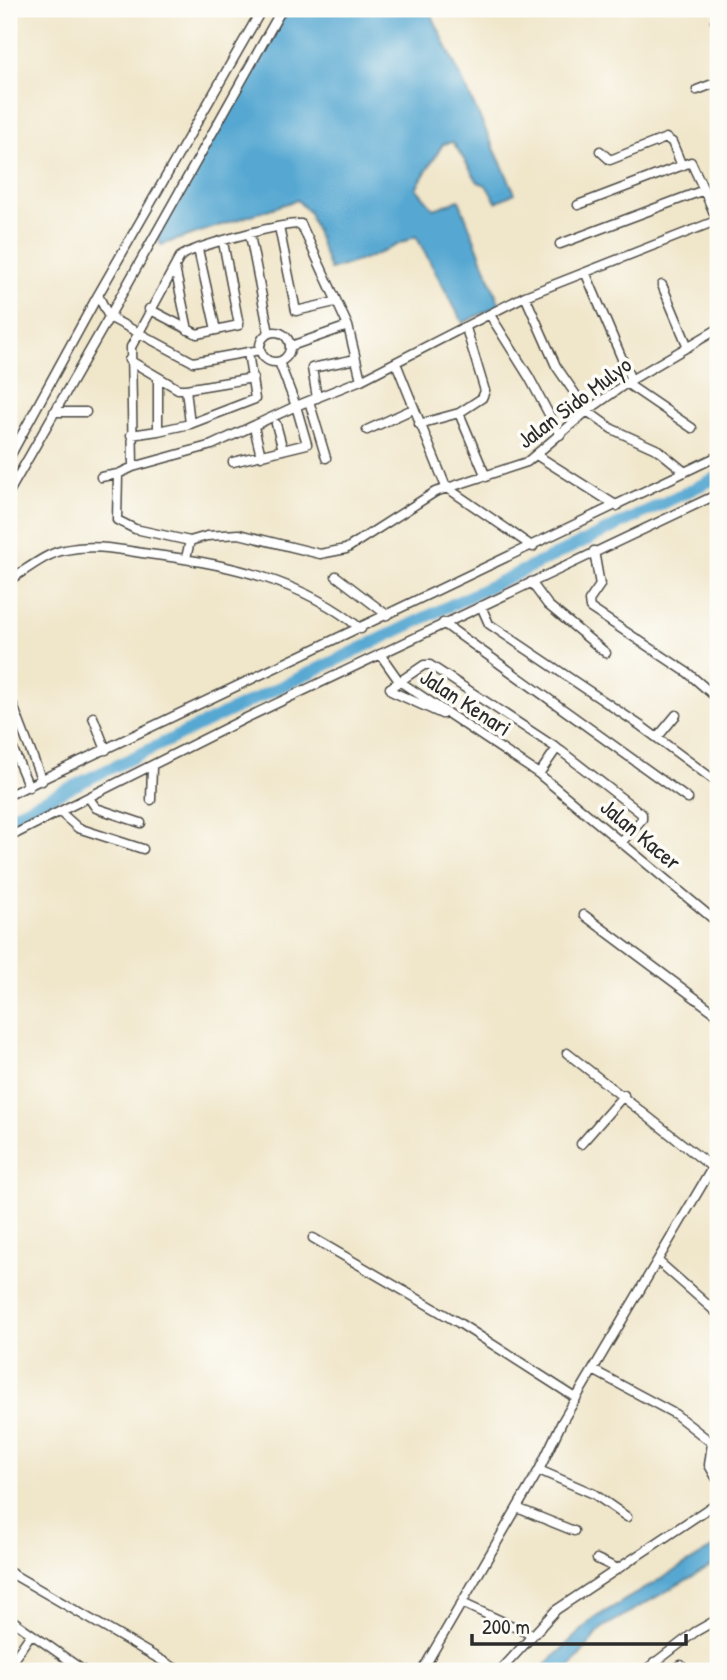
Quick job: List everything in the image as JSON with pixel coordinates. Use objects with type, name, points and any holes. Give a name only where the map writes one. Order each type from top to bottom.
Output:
[{"type":"street","points":[[9,458],[262,9]]},
{"type":"street","points":[[9,492],[282,9]]},
{"type":"street","points":[[718,16],[715,21],[718,30]]},
{"type":"street","points":[[697,90],[718,82]]},
{"type":"street","points":[[600,150],[610,160],[666,138],[672,142],[682,166]]},
{"type":"street","points":[[101,477],[212,445],[361,380],[525,296],[718,220],[693,162],[578,205]]},
{"type":"street","points":[[560,244],[704,190]]},
{"type":"street","points":[[133,467],[129,360],[136,332],[184,254],[292,224],[305,228],[335,302],[348,326],[361,380]]},
{"type":"street","points":[[279,227],[296,311],[335,302]]},
{"type":"street","points":[[250,235],[270,332]]},
{"type":"street","points":[[149,309],[198,334],[240,323],[223,242]]},
{"type":"street","points":[[198,249],[216,330]]},
{"type":"street","points":[[175,267],[188,330]]},
{"type":"street","points":[[586,274],[629,381],[692,428]]},
{"type":"street","points":[[662,285],[688,347]]},
{"type":"street","points":[[525,296],[556,366],[587,411],[612,429],[658,450],[685,472]]},
{"type":"street","points":[[99,298],[108,315],[193,362],[260,350]]},
{"type":"street","points":[[490,315],[529,377],[560,435]]},
{"type":"street","points":[[291,346],[348,326]]},
{"type":"street","points":[[419,424],[460,413],[482,398],[485,391],[466,328]]},
{"type":"street","points":[[715,331],[718,341]]},
{"type":"street","name":"Jalan Sido Mulyo","points":[[190,541],[207,536],[239,534],[320,554],[337,553],[367,537],[421,499],[446,487],[519,467],[538,456],[587,411],[629,381],[715,331]]},
{"type":"street","points":[[270,332],[286,336],[291,346],[288,356],[279,362],[266,359],[260,350],[262,340],[270,332]]},
{"type":"street","points":[[131,435],[190,424],[255,398],[248,352]]},
{"type":"street","points":[[326,458],[313,400],[312,368],[356,359]]},
{"type":"street","points":[[129,360],[178,388],[253,378]]},
{"type":"street","points":[[233,462],[307,442],[279,362]]},
{"type":"street","points":[[396,363],[446,487],[533,547]]},
{"type":"street","points":[[158,377],[158,431]]},
{"type":"street","points":[[186,389],[190,424]]},
{"type":"street","points":[[367,430],[413,410]]},
{"type":"street","points":[[54,412],[86,412]]},
{"type":"street","points":[[460,413],[486,477]]},
{"type":"street","points":[[276,424],[283,450]]},
{"type":"street","points":[[254,427],[261,456]]},
{"type":"street","points":[[538,456],[617,506]]},
{"type":"street","points":[[9,795],[533,547],[718,456]]},
{"type":"street","points":[[118,474],[117,520],[135,529],[190,541],[186,558]]},
{"type":"street","points":[[9,836],[443,623],[718,494]]},
{"type":"street","points":[[9,580],[51,554],[77,547],[112,548],[186,558],[296,589],[328,605],[361,629]]},
{"type":"street","points":[[594,551],[600,585],[589,601],[590,608],[688,673],[718,699]]},
{"type":"street","points":[[336,576],[387,615]]},
{"type":"street","points":[[531,582],[548,605],[606,653]]},
{"type":"street","points":[[481,606],[489,624],[657,738],[718,783]]},
{"type":"street","points":[[443,623],[688,799]]},
{"type":"street","name":"Jalan Kenari","points":[[380,654],[399,681],[390,690],[469,726],[539,774]]},
{"type":"street","points":[[399,681],[430,664],[557,748],[642,814],[642,819],[621,843]]},
{"type":"street","points":[[9,695],[36,784]]},
{"type":"street","points":[[657,738],[676,715]]},
{"type":"street","points":[[93,718],[106,750]]},
{"type":"street","points":[[9,740],[36,784]]},
{"type":"street","points":[[539,774],[557,748]]},
{"type":"street","points":[[151,800],[152,766]]},
{"type":"street","name":"Jalan Kacer","points":[[539,774],[718,923]]},
{"type":"street","points":[[89,798],[96,808],[141,823]]},
{"type":"street","points":[[60,812],[78,828],[142,849]]},
{"type":"street","points":[[584,915],[718,1015]]},
{"type":"street","points":[[567,1053],[624,1095],[716,1170]]},
{"type":"street","points":[[581,1144],[624,1095]]},
{"type":"street","points":[[422,1671],[539,1470],[576,1398],[716,1170],[718,1158]]},
{"type":"street","points":[[313,1238],[459,1323],[576,1398]]},
{"type":"street","points":[[658,1261],[718,1314]]},
{"type":"street","points":[[593,1370],[675,1414],[712,1443],[709,1465],[718,1481]]},
{"type":"street","points":[[539,1470],[594,1494],[627,1517]]},
{"type":"street","points":[[500,1671],[556,1610],[718,1502]]},
{"type":"street","points":[[517,1507],[574,1531]]},
{"type":"street","points":[[597,1559],[616,1568]]},
{"type":"street","points":[[9,1572],[180,1671]]},
{"type":"street","points":[[461,1603],[532,1635]]},
{"type":"street","points":[[9,1618],[84,1671]]},
{"type":"street","points":[[644,1671],[718,1619]]},
{"type":"street","points":[[23,1671],[9,1663],[31,1634]]},
{"type":"street","points":[[654,1662],[663,1670],[673,1671],[681,1665]]},
{"type":"water","points":[[287,9],[429,9],[515,193],[496,202],[486,185],[478,182],[453,142],[443,144],[416,188],[434,209],[459,200],[500,305],[463,323],[416,236],[373,256],[330,270],[309,212],[297,200],[161,245],[157,235]]},
{"type":"water","points":[[718,1545],[718,1562],[602,1628],[567,1671],[539,1671],[593,1619]]},
{"type":"waterway","points":[[9,817],[718,477]]}]
